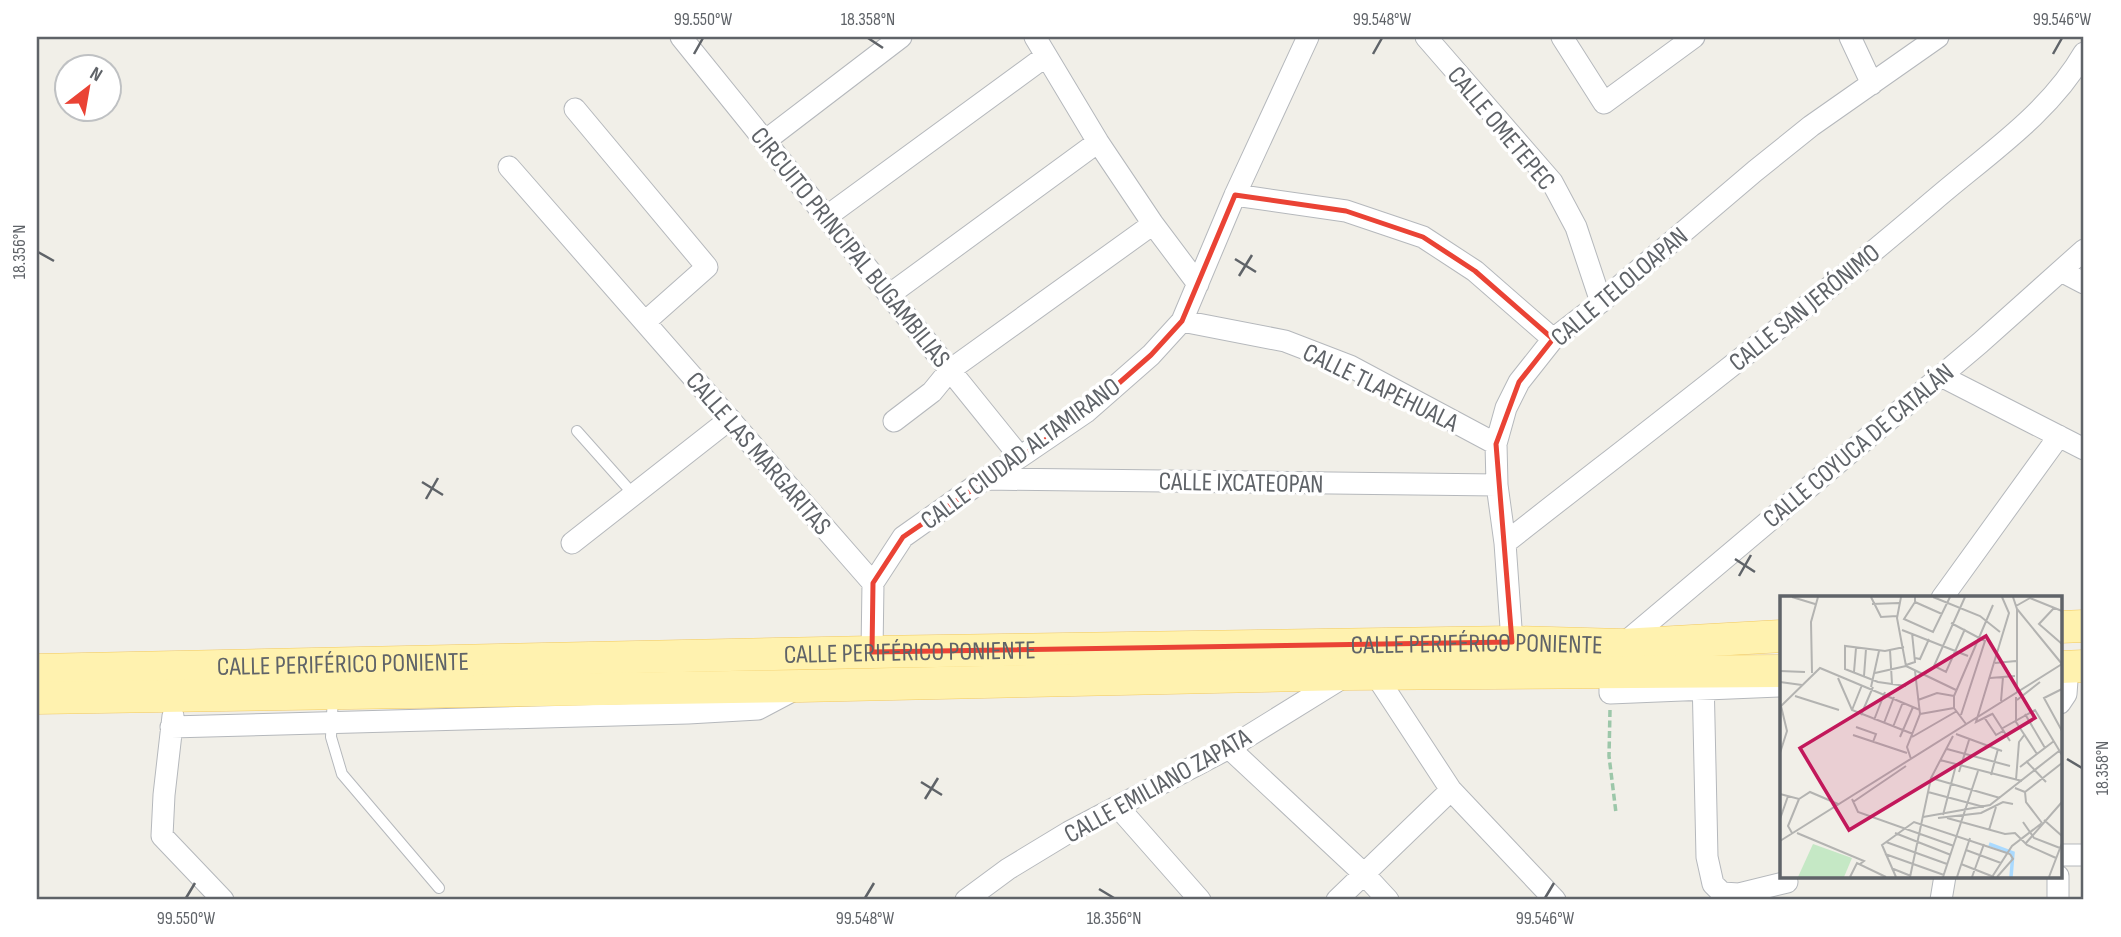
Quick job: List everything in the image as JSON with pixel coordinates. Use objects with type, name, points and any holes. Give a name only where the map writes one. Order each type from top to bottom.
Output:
[{"type":"main road","points":[[2062,626],[2084,626]]},
{"type":"main road","name":"CALLE PERIFÉRICO PONIENTE","points":[[37,698],[175,696],[336,688],[872,652],[1512,642],[1614,671],[1780,636]]},
{"type":"main road","name":"CALLE PERIFÉRICO PONIENTE","points":[[37,669],[336,688],[800,686],[1614,671],[1703,681],[1780,671]]},
{"type":"street","name":"CIRCUITO PRINCIPAL BUGAMBILIAS","points":[[681,37],[1020,457]]},
{"type":"street","points":[[765,141],[901,37]]},
{"type":"street","points":[[1035,37],[1098,142],[1198,285]]},
{"type":"street","name":"CALLE CIUDAD ALTAMIRANO","points":[[873,583],[903,537],[1086,412],[1151,355],[1182,321],[1235,195],[1308,37]]},
{"type":"street","name":"CALLE OMETEPEC","points":[[1426,37],[1552,182],[1576,227],[1601,302]]},
{"type":"street","points":[[1562,37],[1604,103],[1694,37]]},
{"type":"street","points":[[1850,37],[1872,84]]},
{"type":"street","name":"CALLE TELOLOAPAN","points":[[1512,642],[1505,543],[1497,485],[1496,444],[1506,408],[1519,382],[1553,339],[1811,126],[1938,37]]},
{"type":"street","name":"CALLE SAN JERÓNIMO","points":[[1505,543],[1845,276],[1969,169],[2026,124],[2074,71],[2084,53]]},
{"type":"street","points":[[826,216],[1046,56]]},
{"type":"street","points":[[575,109],[707,267],[645,322]]},
{"type":"street","points":[[889,295],[1098,142]]},
{"type":"street","name":"CALLE LAS MARGARITAS","points":[[509,167],[873,583]]},
{"type":"street","points":[[1235,195],[1346,211],[1423,237],[1475,271],[1553,339]]},
{"type":"street","points":[[894,421],[932,392],[950,370],[1153,224]]},
{"type":"street","name":"CALLE COYUCA DE CATALÁN","points":[[1614,671],[2084,250]]},
{"type":"street","points":[[2061,271],[2084,282]]},
{"type":"street","name":"CALLE TLAPEHUALA","points":[[1182,321],[1285,341],[1350,366],[1496,444]]},
{"type":"street","points":[[1941,376],[2084,449]]},
{"type":"street","points":[[572,543],[730,419]]},
{"type":"street","points":[[1943,596],[2059,436]]},
{"type":"street","name":"CALLE IXCATEOPAN","points":[[985,479],[1497,485]]},
{"type":"street","points":[[872,652],[873,583]]},
{"type":"street","points":[[1362,674],[1451,790],[1555,900]]},
{"type":"street","name":"CALLE EMILIANO ZAPATA","points":[[966,900],[1008,869],[1069,832],[1362,674]]},
{"type":"street","points":[[1780,686],[1703,681],[1707,857],[1713,884],[1722,893],[1739,894],[1787,886]]},
{"type":"street","points":[[171,727],[336,688]]},
{"type":"street","points":[[175,696],[162,836],[223,900]]},
{"type":"street","points":[[1229,748],[1363,873],[1388,900]]},
{"type":"street","points":[[1337,900],[1451,790]]},
{"type":"street","points":[[1118,807],[1200,900]]},
{"type":"street","points":[[2062,855],[2084,855]]},
{"type":"street","points":[[1941,900],[1945,878]]},
{"type":"street","points":[[2058,878],[2058,900]]},
{"type":"lane","points":[[577,431],[634,495]]},
{"type":"lane","points":[[336,688],[331,737],[342,774],[439,888]]},
{"type":"path","points":[[1614,671],[1609,756],[1616,813]]},
{"type":"highlighted area","points":[[1235,195],[1346,211],[1423,237],[1475,271],[1553,339],[1519,382],[1496,444],[1512,642],[872,652],[873,583],[903,537],[1086,412],[1151,355],[1182,321]]}]
